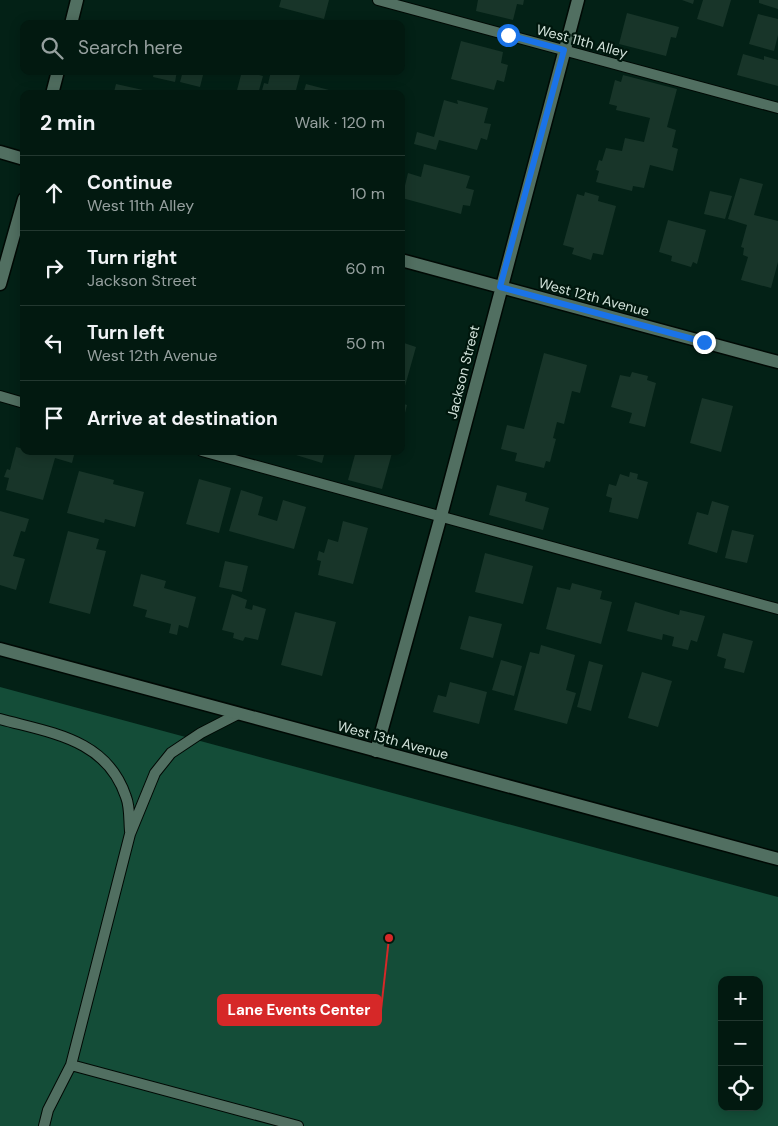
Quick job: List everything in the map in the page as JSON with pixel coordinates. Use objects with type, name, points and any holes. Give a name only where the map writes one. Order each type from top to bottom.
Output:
[{"type":"street","points":[[72,20],[77,0]]},
{"type":"street","name":"Jackson Street","points":[[376,751],[441,516],[500,287],[578,0]]},
{"type":"street","points":[[53,90],[57,75]]},
{"type":"street","points":[[0,152],[20,158]]},
{"type":"street","points":[[0,284],[20,213]]},
{"type":"street","name":"West 12th Avenue","points":[[405,261],[778,362]]},
{"type":"street","name":"West 13th Avenue","points":[[0,649],[778,859]]},
{"type":"lane","name":"West 11th Alley","points":[[378,0],[778,108]]},
{"type":"lane","points":[[0,396],[20,402]]},
{"type":"lane","points":[[217,455],[778,610]]},
{"type":"lane","points":[[44,1126],[48,1110],[71,1065],[130,834],[155,773],[171,753],[201,733],[238,714]]},
{"type":"lane","points":[[0,719],[72,738],[97,754],[117,774],[127,798],[130,834]]},
{"type":"lane","points":[[71,1065],[268,1122],[298,1126]]},
{"type":"green space","points":[[0,687],[778,897],[778,1126],[0,1126]]},
{"type":"building","points":[[281,0],[329,0],[324,19],[279,7]]},
{"type":"building","points":[[478,0],[524,0],[523,5],[517,4],[513,20],[476,11]]},
{"type":"building","points":[[682,0],[694,0],[693,4]]},
{"type":"building","points":[[703,0],[731,0],[723,27],[697,19]]},
{"type":"building","points":[[759,0],[778,0],[778,9],[759,3]]},
{"type":"building","points":[[627,13],[679,27],[676,38],[671,37],[666,56],[619,44]]},
{"type":"building","points":[[758,14],[778,19],[778,35],[774,51],[749,44]]},
{"type":"building","points":[[461,41],[503,52],[501,63],[508,65],[504,82],[497,80],[494,90],[451,79]]},
{"type":"building","points":[[743,54],[764,60],[764,56],[778,60],[778,86],[737,75]]},
{"type":"building","points":[[153,75],[176,75],[175,82],[153,77]]},
{"type":"building","points":[[182,75],[203,75],[200,87],[180,82]]},
{"type":"building","points":[[241,75],[263,76],[259,90],[237,90]]},
{"type":"building","points":[[270,75],[300,75],[296,90],[262,90],[264,83],[268,84]]},
{"type":"building","points":[[623,75],[677,89],[667,127],[676,130],[672,147],[678,149],[673,171],[650,165],[644,188],[633,186],[632,191],[596,182],[599,171],[596,170],[599,160],[602,161],[606,148],[622,151],[625,138],[644,142],[650,118],[616,110],[617,106],[609,104],[615,80],[621,82]]},
{"type":"building","points":[[116,84],[143,90],[114,90]]},
{"type":"building","points":[[306,84],[329,90],[304,90]]},
{"type":"building","points":[[444,100],[458,104],[457,100],[488,108],[484,123],[491,124],[487,140],[481,138],[477,150],[439,140],[436,150],[414,144],[417,132],[434,137]]},
{"type":"building","points":[[424,164],[470,176],[466,188],[474,190],[470,206],[463,205],[461,214],[405,199],[405,186],[408,173],[421,177]]},
{"type":"building","points":[[740,178],[763,184],[754,215],[778,221],[778,262],[771,288],[741,280],[748,257],[743,255],[744,248],[741,247],[747,225],[728,219]]},
{"type":"building","points":[[710,191],[732,196],[725,219],[704,214]]},
{"type":"building","points":[[585,192],[599,196],[598,201],[616,206],[603,255],[593,253],[591,260],[572,254],[574,248],[563,245],[577,194],[584,196]]},
{"type":"building","points":[[668,220],[706,230],[697,264],[693,262],[691,267],[671,261],[672,256],[659,252]]},
{"type":"building","points":[[405,343],[416,347],[405,386]]},
{"type":"building","points":[[544,353],[587,365],[580,393],[572,391],[564,424],[557,422],[553,438],[556,439],[550,462],[546,461],[544,468],[515,461],[517,453],[501,449],[507,425],[524,429]]},
{"type":"building","points":[[632,372],[648,376],[647,380],[656,383],[645,427],[629,423],[632,413],[611,407],[620,375],[630,377]]},
{"type":"building","points":[[702,398],[733,406],[721,452],[690,443]]},
{"type":"building","points":[[16,447],[20,448],[20,455],[74,455],[72,463],[55,458],[43,500],[6,490],[9,478],[4,477],[7,469],[10,470]]},
{"type":"building","points":[[296,455],[324,455],[322,463]]},
{"type":"building","points":[[355,455],[391,455],[382,489],[348,480]]},
{"type":"building","points":[[79,471],[114,480],[113,484],[144,492],[135,527],[105,519],[104,523],[67,513]]},
{"type":"building","points":[[630,472],[638,474],[637,479],[648,482],[638,519],[609,512],[612,498],[606,496],[609,484],[616,486],[620,474],[629,477]]},
{"type":"building","points":[[199,479],[231,488],[219,533],[186,524]]},
{"type":"building","points":[[497,485],[527,493],[525,501],[549,508],[543,530],[489,515]]},
{"type":"building","points":[[241,490],[263,497],[258,515],[277,521],[283,500],[306,507],[294,549],[229,531]]},
{"type":"building","points":[[712,501],[729,506],[717,553],[688,544],[697,512],[708,515]]},
{"type":"building","points":[[0,511],[29,519],[25,532],[21,531],[13,556],[25,559],[16,590],[0,585]]},
{"type":"building","points":[[343,521],[368,528],[353,584],[318,575],[321,561],[317,560],[319,551],[324,553],[328,539],[338,542]]},
{"type":"building","points":[[732,530],[754,535],[747,563],[725,558]]},
{"type":"building","points":[[68,531],[99,539],[96,549],[106,551],[90,614],[49,603]]},
{"type":"building","points":[[485,553],[533,566],[523,604],[475,592]]},
{"type":"building","points":[[225,561],[248,566],[242,592],[219,587]]},
{"type":"building","points":[[141,574],[166,581],[164,588],[196,597],[188,628],[179,625],[177,635],[169,633],[171,624],[145,617],[147,610],[133,606]]},
{"type":"building","points":[[572,583],[602,591],[600,599],[612,602],[601,644],[546,629],[557,587],[570,590]]},
{"type":"building","points":[[232,594],[247,600],[245,608],[252,610],[253,605],[266,609],[258,640],[245,637],[243,641],[233,638],[234,633],[222,630]]},
{"type":"building","points":[[635,602],[679,615],[680,610],[705,616],[697,642],[691,640],[688,650],[672,646],[674,637],[663,634],[662,640],[627,631]]},
{"type":"building","points":[[295,612],[336,622],[322,676],[281,665]]},
{"type":"building","points":[[469,616],[502,624],[493,658],[460,649]]},
{"type":"building","points":[[723,633],[753,641],[744,673],[724,668],[726,659],[717,656]]},
{"type":"building","points":[[541,645],[575,655],[566,690],[576,693],[567,724],[514,710],[530,652],[539,654]]},
{"type":"building","points":[[501,660],[522,666],[514,696],[492,690]]},
{"type":"building","points":[[589,661],[603,665],[591,711],[577,707]]},
{"type":"building","points":[[642,672],[672,681],[658,727],[628,718]]},
{"type":"building","points":[[450,682],[487,692],[479,724],[433,712],[438,695],[446,697]]},
{"type":"place","name":"Lane Events Center","points":[[389,938]]},
{"type":"route","points":[[508,35],[564,50],[500,287],[704,342]]}]
